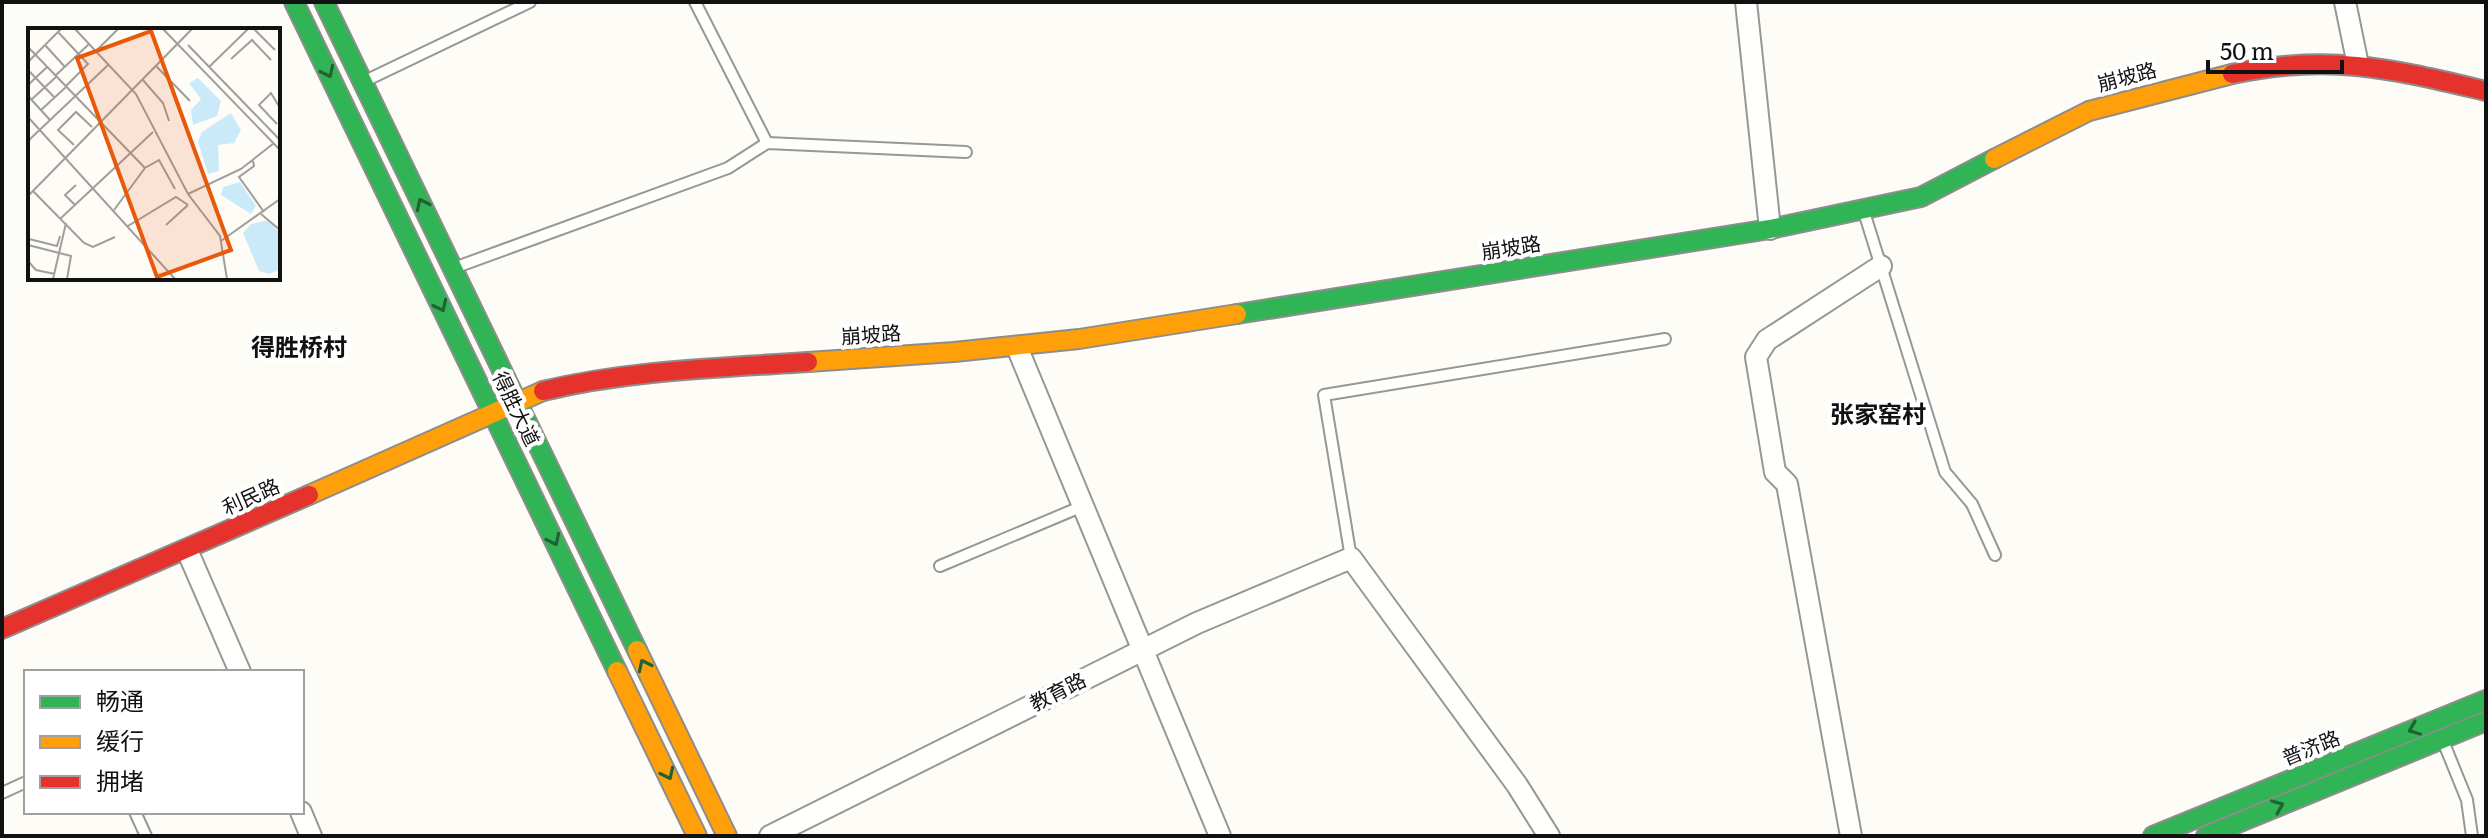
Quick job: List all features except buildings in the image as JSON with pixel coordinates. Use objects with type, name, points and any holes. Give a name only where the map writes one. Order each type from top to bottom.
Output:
[{"type":"street","name":"得胜大道","points":[[294,2],[697,836]]},
{"type":"street","name":"得胜大道","points":[[324,2],[727,836]]},
{"type":"street","points":[[1746,2],[1770,229]]},
{"type":"street","points":[[2345,2],[2358,65]]},
{"type":"street","name":"崩坡路","points":[[517,401],[537,392],[584,381],[649,373],[1017,347],[1095,337],[1770,229],[1905,202],[1937,190],[2077,115],[2239,71],[2306,63],[2358,65],[2390,69],[2486,91]]},
{"type":"street","points":[[1851,836],[1787,484],[1775,472],[1756,357],[1767,340],[1881,266]]},
{"type":"street","points":[[1017,347],[1220,836]]},
{"type":"street","name":"利民路","points":[[3,627],[187,550],[517,401]]},
{"type":"street","points":[[187,550],[239,670]]},
{"type":"street","points":[[1351,558],[1517,785],[1549,836]]},
{"type":"street","name":"教育路","points":[[770,836],[1197,623],[1351,558]]},
{"type":"street","name":"普济路","points":[[2153,836],[2486,700]]},
{"type":"street","name":"普济路","points":[[2206,836],[2486,721]]},
{"type":"street","points":[[302,814],[311,836]]},
{"type":"lane","points":[[363,82],[530,2]]},
{"type":"lane","points":[[695,2],[767,143]]},
{"type":"lane","points":[[453,268],[728,168],[767,143],[966,152]]},
{"type":"lane","points":[[1864,210],[1945,472],[1972,504],[1995,555]]},
{"type":"lane","points":[[1351,558],[1324,395],[1665,339]]},
{"type":"lane","points":[[940,566],[1083,506]]},
{"type":"lane","points":[[2442,739],[2467,800],[2472,836]]},
{"type":"lane","points":[[2,793],[24,783]]},
{"type":"lane","points":[[136,814],[146,836]]},
{"type":"traffic: fast","points":[[294,2],[617,671]]},
{"type":"traffic: fast","points":[[324,2],[637,650]]},
{"type":"traffic: fast","points":[[1237,314],[1770,229],[1921,197],[1994,159]]},
{"type":"traffic: fast","points":[[2153,836],[2486,700]]},
{"type":"traffic: fast","points":[[2206,836],[2486,721]]},
{"type":"traffic: slow","points":[[1994,159],[2089,111],[2232,74]]},
{"type":"traffic: slow","points":[[808,362],[1079,339],[1237,314]]},
{"type":"traffic: slow","points":[[309,495],[543,391]]},
{"type":"traffic: slow","points":[[637,650],[727,836]]},
{"type":"traffic: slow","points":[[617,671],[697,836]]},
{"type":"traffic: jam","points":[[2232,74],[2267,68],[2331,64],[2390,70],[2486,91]]},
{"type":"traffic: jam","points":[[543,391],[642,374],[808,362]]},
{"type":"traffic: jam","points":[[2,629],[309,495]]},
{"type":"district","name":"得胜桥村","points":[[299,348]]},
{"type":"district","name":"张家窑村","points":[[1878,415]]}]
